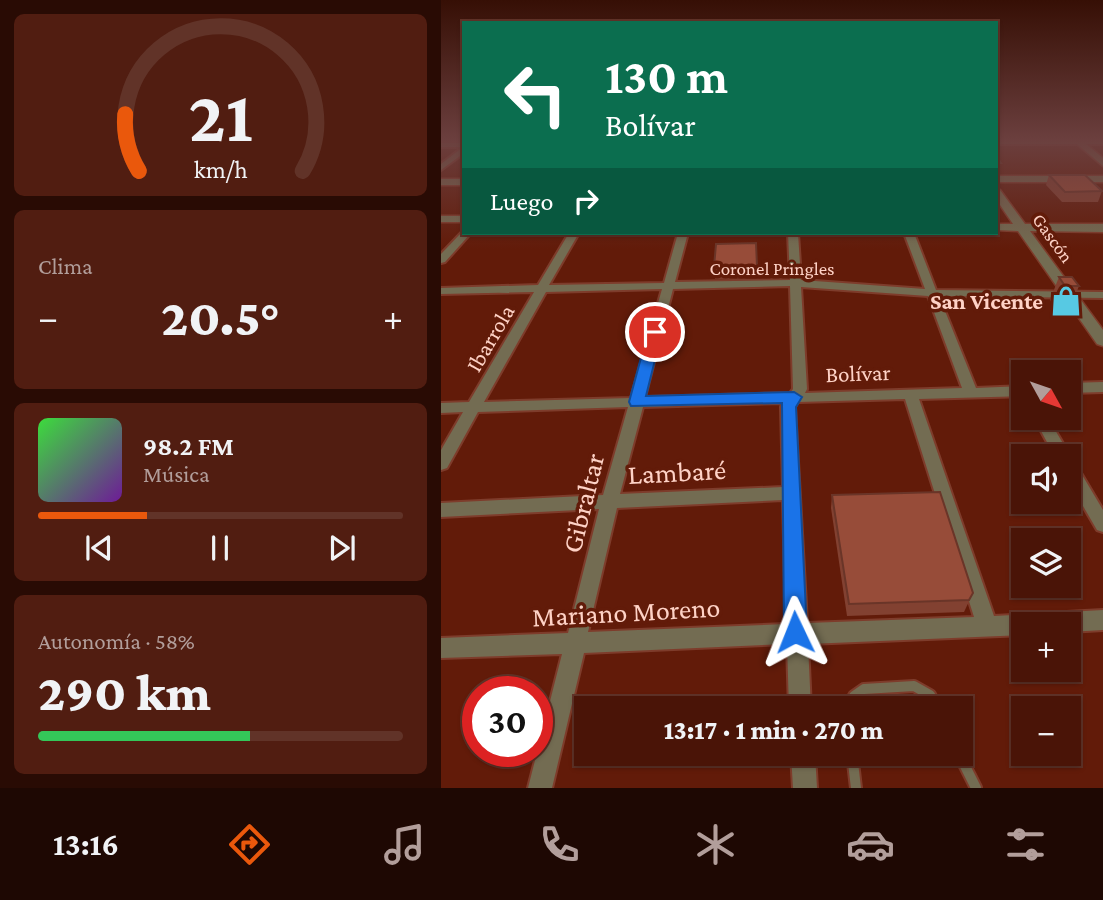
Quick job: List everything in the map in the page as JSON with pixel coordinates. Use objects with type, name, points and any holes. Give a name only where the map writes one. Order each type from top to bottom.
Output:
[{"type":"street","points":[[998,179],[1103,180]]},
{"type":"street","points":[[441,182],[462,182]]},
{"type":"street","name":"Gascón","points":[[998,195],[1103,341]]},
{"type":"street","points":[[441,219],[462,219]]},
{"type":"street","points":[[998,228],[1103,228]]},
{"type":"street","points":[[441,260],[463,235]]},
{"type":"street","name":"Ibarrola","points":[[441,464],[573,235]]},
{"type":"street","name":"Gibraltar","points":[[540,788],[610,501],[682,235]]},
{"type":"street","points":[[793,235],[800,389],[788,407],[799,696]]},
{"type":"street","points":[[910,235],[970,391]]},
{"type":"street","name":"Coronel Pringles","points":[[441,291],[795,282],[931,293],[1103,295]]},
{"type":"street","points":[[1081,388],[1103,387]]},
{"type":"street","name":"Bolívar","points":[[441,408],[1011,391]]},
{"type":"street","points":[[910,394],[987,627]]},
{"type":"street","points":[[1081,488],[1103,526]]},
{"type":"street","name":"Lambaré","points":[[441,510],[790,493]]},
{"type":"street","name":"Mariano Moreno","points":[[1081,621],[1103,620]]},
{"type":"street","name":"Mariano Moreno","points":[[441,648],[795,632],[1011,626]]},
{"type":"street","points":[[804,766],[805,788]]},
{"type":"lane","points":[[854,696],[864,689],[914,686],[930,696]]},
{"type":"lane","points":[[853,766],[856,788]]},
{"type":"lane","points":[[965,766],[976,788]]},
{"type":"building","points":[[1050,176],[1086,176],[1102,191],[1065,192]]},
{"type":"building","points":[[756,243],[757,266],[714,267],[716,244]]},
{"type":"building","points":[[1059,277],[1072,277],[1079,286],[1065,286]]},
{"type":"building","points":[[940,492],[973,593],[969,600],[849,604],[832,495]]},
{"type":"place","name":"San Vicente","points":[[1066,301]]},
{"type":"route","points":[[655,332],[637,402],[794,397],[788,407],[795,632]]}]
